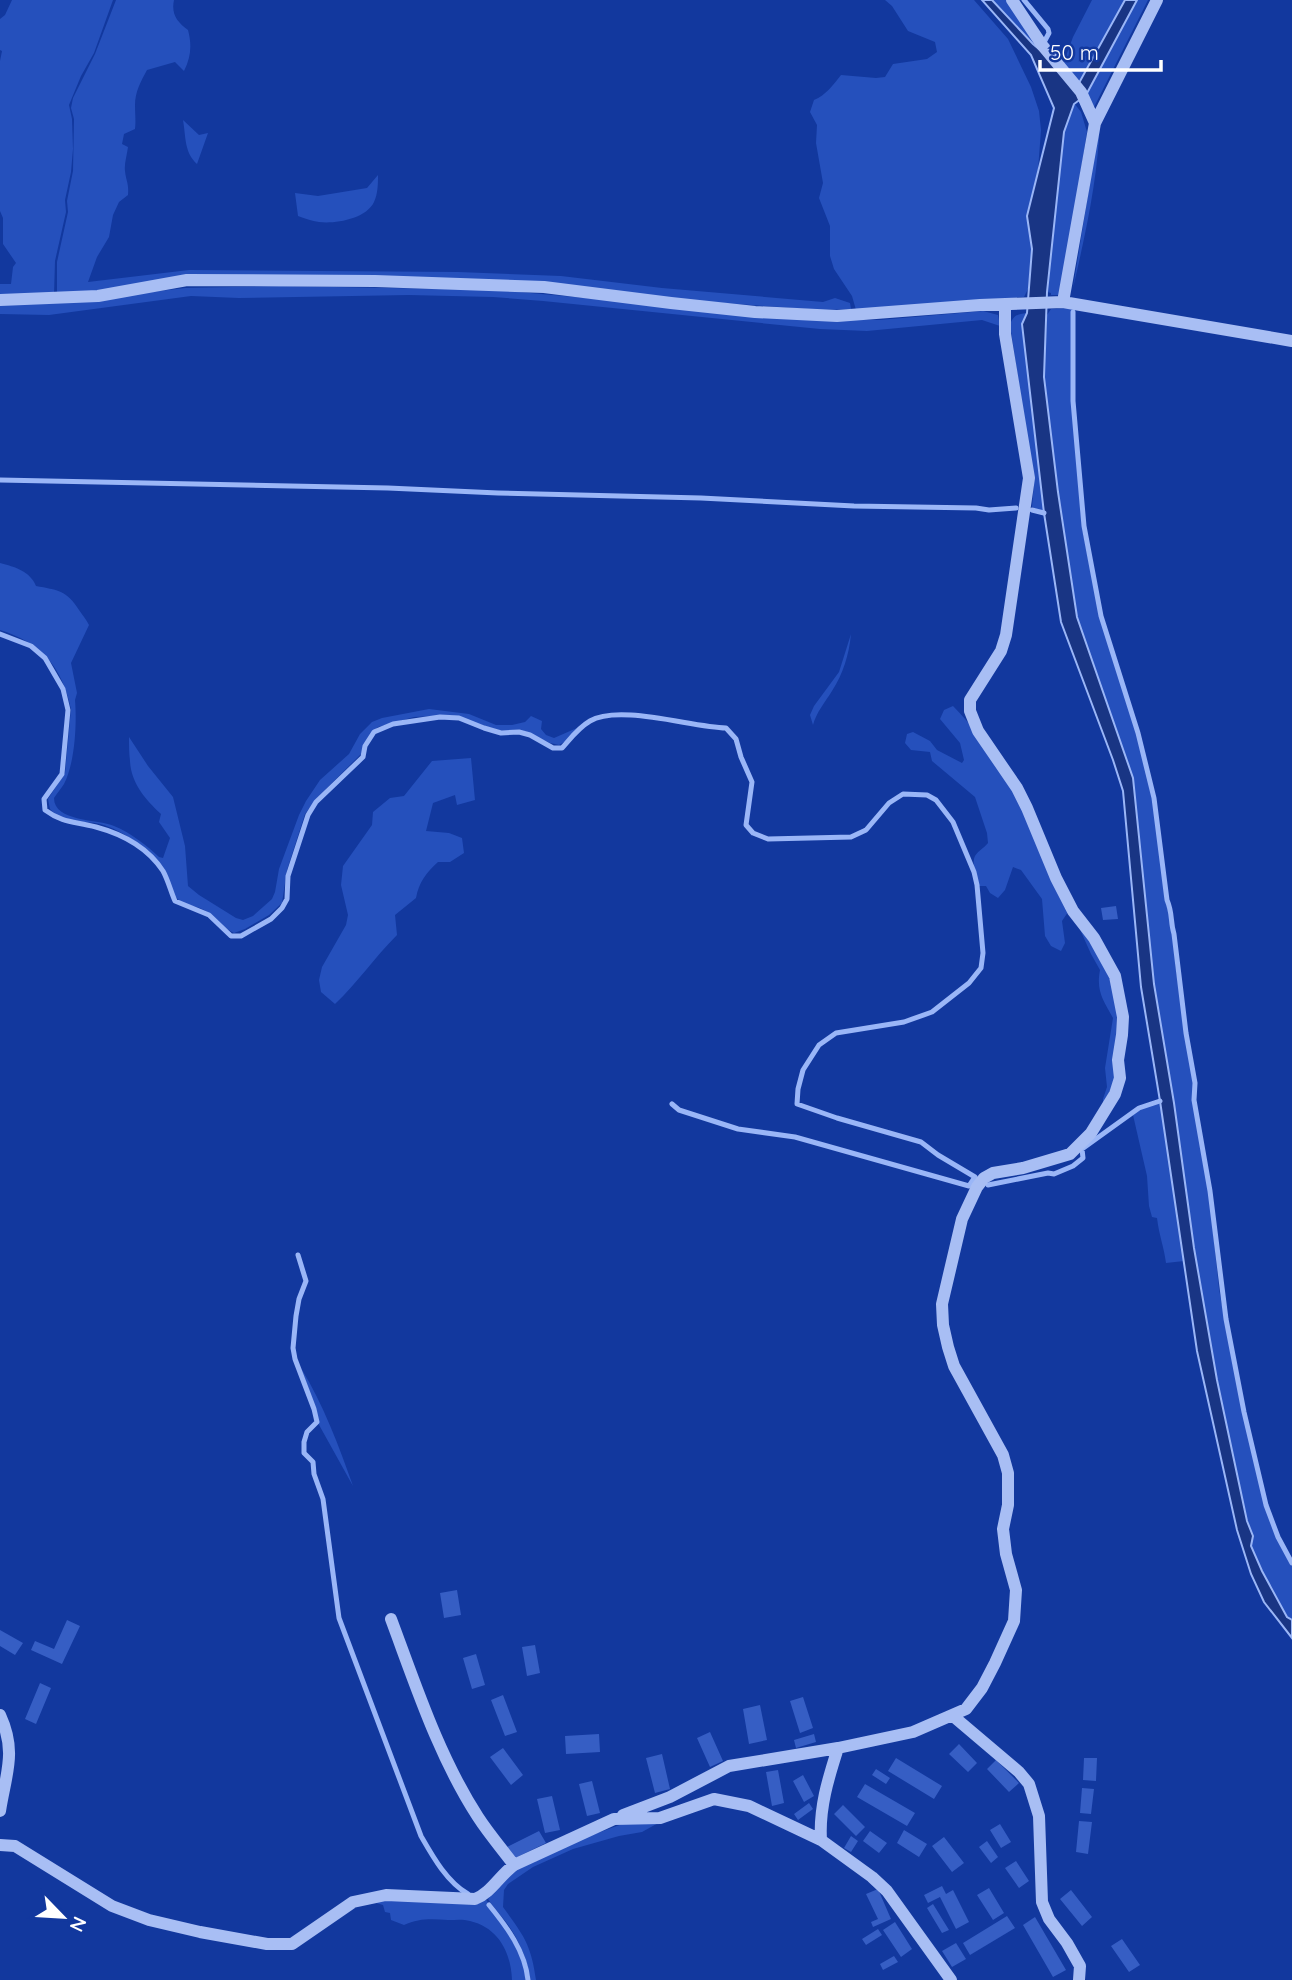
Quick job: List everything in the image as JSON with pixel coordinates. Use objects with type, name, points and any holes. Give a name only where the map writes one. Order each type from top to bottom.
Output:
[{"type":"street","points":[[1012,0],[1042,45],[1081,92],[1095,123]]},
{"type":"street","points":[[1061,303],[1095,123],[1157,0]]},
{"type":"street","points":[[0,300],[98,296],[187,280],[544,286],[755,312],[837,316],[1004,304],[1061,303],[1292,341]]},
{"type":"street","points":[[0,1831],[3,1837],[15,1846],[112,1906],[149,1920],[200,1932],[267,1944],[292,1944],[353,1902],[386,1895],[475,1899],[485,1895],[504,1872],[514,1865],[614,1819],[670,1797],[729,1766],[838,1748],[913,1732],[966,1709],[982,1688],[1014,1621],[1016,1590],[1006,1554],[1003,1529],[1010,1487],[1003,1455],[954,1366],[943,1325],[942,1304],[962,1219],[970,1199],[984,1178],[993,1173],[1023,1168],[1070,1154],[1091,1133],[1115,1094],[1120,1078],[1118,1060],[1123,1026],[1121,999],[1115,976],[1094,938],[1073,911],[1017,788],[978,731],[970,711],[970,700],[1001,651],[1006,635],[1029,478],[1005,334],[1004,304]]},
{"type":"street","points":[[391,1619],[431,1723],[458,1781],[479,1819],[514,1865]]},
{"type":"street","points":[[0,1715],[10,1752],[0,1811]]},
{"type":"street","points":[[953,1716],[1019,1772],[1029,1784],[1039,1816],[1042,1902],[1049,1919],[1080,1966],[1079,1980]]},
{"type":"street","points":[[821,1840],[820,1821],[824,1799],[838,1748]]},
{"type":"street","points":[[614,1819],[660,1818],[715,1798],[749,1806],[821,1840],[887,1891],[951,1980]]},
{"type":"street","points":[[0,1845],[15,1846]]},
{"type":"shaded area","points":[[12,0],[113,0],[94,53],[69,105],[73,149],[65,200],[66,212],[55,261],[54,295],[0,295],[0,284],[11,284],[16,263],[3,244],[3,218],[0,211],[0,19]]},
{"type":"shaded area","points":[[116,0],[174,0],[176,17],[188,30],[190,51],[184,71],[175,62],[147,70],[137,91],[135,129],[124,134],[122,144],[128,147],[125,168],[128,195],[119,202],[113,215],[109,237],[97,257],[88,282],[189,270],[458,272],[561,276],[823,302],[835,298],[850,303],[851,309],[820,310],[265,276],[57,295],[57,262],[68,212],[67,201],[73,171],[73,98],[95,54]]},
{"type":"shaded area","points":[[885,0],[974,0],[1008,39],[1031,87],[1039,111],[1041,130],[1038,170],[1027,216],[1032,249],[1028,289],[1024,297],[856,310],[852,296],[834,269],[830,256],[830,226],[819,198],[823,183],[816,143],[817,125],[810,112],[814,100],[826,93],[841,75],[885,77],[893,64],[927,59],[937,52],[935,42],[908,31]]},
{"type":"shaded area","points":[[982,0],[992,0],[1033,44],[1079,83],[1125,0],[1137,0],[1086,95],[1074,104],[1064,132],[1047,292],[1044,377],[1077,617],[1133,778],[1154,984],[1217,1380],[1247,1521],[1253,1536],[1251,1546],[1287,1617],[1292,1620],[1292,1638],[1264,1602],[1251,1574],[1237,1530],[1197,1351],[1141,987],[1123,791],[1061,622],[1044,513],[1022,324],[1027,313],[1032,249],[1027,216],[1054,108],[1031,55]]},
{"type":"shaded area","points":[[992,0],[1008,0],[1040,49],[1021,33]]},
{"type":"shaded area","points":[[1092,0],[1125,0],[1079,83],[1063,64]]},
{"type":"shaded area","points":[[1137,0],[1148,0],[1093,109],[1086,95]]},
{"type":"shaded area","points":[[1074,103],[1081,112],[1087,132],[1061,295],[1051,295],[1047,292],[1064,132]]},
{"type":"shaded area","points":[[183,120],[199,135],[208,133],[197,164],[188,149]]},
{"type":"shaded area","points":[[1100,120],[1094,184],[1073,288]]},
{"type":"shaded area","points":[[378,175],[374,202],[364,213],[341,221],[326,222],[298,216],[295,193],[318,196],[367,188]]},
{"type":"shaded area","points":[[280,286],[498,290],[831,320],[879,320],[983,311],[998,315],[1000,326],[982,320],[867,331],[820,329],[543,301],[409,295],[239,298],[191,296],[49,315],[0,314],[0,304],[185,288]]},
{"type":"shaded area","points":[[1073,308],[1072,402],[1082,528],[1100,618],[1137,734],[1154,799],[1165,901],[1171,913],[1170,927],[1193,1084],[1192,1101],[1197,1113],[1209,1192],[1219,1289],[1264,1504],[1292,1566],[1292,1620],[1287,1617],[1251,1546],[1253,1536],[1247,1521],[1217,1380],[1194,1248],[1154,984],[1133,778],[1077,617],[1044,377],[1047,315],[1051,309]]},
{"type":"shaded area","points":[[1027,313],[1022,324],[1044,513],[1032,507],[1034,483],[1010,325],[1016,316]]},
{"type":"shaded area","points":[[0,563],[26,573],[36,586],[66,595],[75,603],[89,625],[71,663],[77,693],[74,743],[68,775],[54,798],[56,806],[69,816],[120,829],[163,858],[170,838],[159,822],[161,814],[144,796],[133,776],[129,737],[173,797],[185,846],[188,886],[236,918],[243,920],[253,916],[272,899],[279,869],[306,801],[320,780],[349,754],[360,734],[372,722],[429,709],[469,714],[496,725],[525,722],[531,716],[542,721],[541,729],[554,738],[577,728],[559,745],[525,731],[498,730],[451,715],[414,717],[378,727],[371,733],[361,754],[317,798],[305,814],[287,870],[282,903],[269,915],[234,933],[200,908],[178,899],[172,892],[161,865],[135,841],[104,825],[61,818],[50,809],[48,799],[65,773],[71,709],[62,681],[48,659],[28,642],[0,630]]},
{"type":"shaded area","points":[[851,634],[842,671],[813,725],[810,715],[839,672]]},
{"type":"shaded area","points":[[953,706],[990,752],[1020,803],[1068,912],[1062,921],[1065,943],[1061,951],[1051,946],[1045,936],[1042,899],[1021,870],[1013,867],[1005,890],[998,898],[990,893],[986,886],[979,886],[974,859],[988,843],[975,797],[932,761],[930,752],[911,750],[905,743],[907,734],[913,732],[930,741],[937,750],[962,763],[964,760],[960,743],[940,719],[944,710]]},
{"type":"shaded area","points":[[471,758],[475,800],[457,805],[455,795],[433,803],[426,831],[449,833],[462,838],[464,853],[450,862],[438,862],[430,870],[421,882],[416,898],[395,915],[397,935],[335,1004],[321,992],[319,980],[322,967],[346,925],[348,915],[341,885],[343,866],[372,825],[373,812],[390,798],[404,796],[432,761]]},
{"type":"shaded area","points":[[1078,925],[1109,971],[1117,1010],[1115,1082],[1103,1108],[1107,1087],[1105,1068],[1113,1018],[1100,990],[1100,970]]},
{"type":"shaded area","points":[[1160,1101],[1184,1261],[1166,1263],[1157,1218],[1152,1217],[1149,1206],[1147,1176],[1133,1115]]},
{"type":"shaded area","points":[[301,1368],[330,1426],[353,1486],[318,1423],[316,1409]]},
{"type":"shaded area","points":[[660,1822],[642,1832],[573,1849],[533,1867],[508,1884],[504,1890],[503,1907],[521,1933],[532,1957],[536,1980],[530,1980],[525,1957],[518,1942],[488,1899],[506,1874],[573,1842],[625,1823]]},
{"type":"shaded area","points":[[485,1898],[516,1946],[526,1980],[512,1980],[509,1960],[502,1943],[480,1924],[465,1920],[431,1919],[404,1925],[391,1920],[390,1913],[385,1912],[383,1905],[373,1902],[385,1899]]},
{"type":"building","points":[[1116,906],[1118,919],[1103,920],[1101,908]]},
{"type":"building","points":[[457,1590],[461,1615],[444,1618],[440,1593]]},
{"type":"building","points":[[67,1620],[80,1626],[62,1664],[31,1650],[35,1641],[54,1649]]},
{"type":"building","points":[[0,1630],[23,1643],[15,1655],[0,1646]]},
{"type":"building","points":[[535,1645],[540,1673],[527,1676],[522,1647]]},
{"type":"building","points":[[476,1654],[485,1685],[472,1689],[463,1658]]},
{"type":"building","points":[[40,1683],[51,1688],[36,1724],[25,1719]]},
{"type":"building","points":[[503,1695],[517,1732],[505,1736],[491,1700]]},
{"type":"building","points":[[803,1697],[813,1728],[800,1733],[790,1701]]},
{"type":"building","points":[[760,1705],[767,1740],[749,1744],[743,1709]]},
{"type":"building","points":[[710,1732],[723,1761],[710,1767],[697,1738]]},
{"type":"building","points":[[599,1734],[600,1752],[566,1754],[565,1736]]},
{"type":"building","points":[[814,1734],[816,1742],[796,1748],[794,1740]]},
{"type":"building","points":[[959,1744],[977,1763],[968,1772],[949,1754]]},
{"type":"building","points":[[503,1748],[523,1775],[511,1785],[490,1757]]},
{"type":"building","points":[[662,1754],[670,1789],[655,1793],[646,1758]]},
{"type":"building","points":[[896,1758],[942,1786],[934,1799],[888,1771]]},
{"type":"building","points":[[1084,1758],[1097,1758],[1096,1781],[1083,1780]]},
{"type":"building","points":[[996,1760],[1019,1783],[1009,1792],[987,1769]]},
{"type":"building","points":[[876,1769],[890,1778],[886,1784],[872,1775]]},
{"type":"building","points":[[778,1770],[784,1803],[772,1806],[766,1772]]},
{"type":"building","points":[[803,1775],[814,1796],[804,1802],[793,1781]]},
{"type":"building","points":[[592,1781],[600,1813],[587,1816],[579,1784]]},
{"type":"building","points":[[865,1784],[915,1813],[907,1826],[857,1797]]},
{"type":"building","points":[[1082,1788],[1094,1789],[1091,1814],[1080,1813]]},
{"type":"building","points":[[552,1796],[560,1830],[545,1833],[537,1799]]},
{"type":"building","points":[[809,1803],[813,1809],[798,1820],[794,1814]]},
{"type":"building","points":[[843,1805],[865,1827],[856,1836],[834,1814]]},
{"type":"building","points":[[1079,1821],[1092,1822],[1088,1854],[1076,1852]]},
{"type":"building","points":[[1000,1824],[1011,1842],[1001,1848],[990,1830]]},
{"type":"building","points":[[904,1830],[927,1844],[919,1857],[897,1843]]},
{"type":"building","points":[[539,1831],[546,1843],[513,1859],[507,1847]]},
{"type":"building","points":[[870,1831],[887,1843],[879,1853],[863,1841]]},
{"type":"building","points":[[851,1836],[858,1841],[851,1852],[844,1848]]},
{"type":"building","points":[[944,1837],[964,1863],[952,1872],[932,1846]]},
{"type":"building","points":[[987,1841],[998,1857],[991,1863],[979,1847]]},
{"type":"building","points":[[1016,1861],[1029,1881],[1019,1888],[1005,1868]]},
{"type":"building","points":[[942,1886],[946,1894],[953,1890],[969,1922],[956,1929],[940,1897],[928,1903],[924,1895]]},
{"type":"building","points":[[989,1888],[1004,1913],[993,1920],[977,1895]]},
{"type":"building","points":[[878,1889],[891,1919],[873,1927],[871,1922],[878,1919],[866,1894]]},
{"type":"building","points":[[1071,1890],[1092,1917],[1082,1926],[1060,1899]]},
{"type":"building","points":[[933,1904],[949,1930],[942,1933],[927,1908]]},
{"type":"building","points":[[1007,1916],[1015,1928],[970,1955],[963,1943]]},
{"type":"building","points":[[1035,1917],[1066,1970],[1053,1977],[1023,1925]]},
{"type":"building","points":[[895,1922],[912,1949],[901,1957],[883,1930]]},
{"type":"building","points":[[878,1929],[882,1935],[866,1945],[862,1939]]},
{"type":"building","points":[[1122,1939],[1140,1965],[1129,1972],[1111,1946]]},
{"type":"building","points":[[956,1943],[966,1959],[952,1967],[942,1951]]},
{"type":"building","points":[[894,1956],[898,1962],[883,1970],[880,1964]]},
{"type":"waterway","points":[[1024,0],[1048,29],[1049,33],[1042,46]]},
{"type":"waterway","points":[[1073,312],[1073,401],[1084,526],[1101,616],[1138,733],[1154,798],[1226,1319],[1244,1412],[1266,1505],[1278,1537],[1292,1563]]},
{"type":"waterway","points":[[0,480],[388,488],[989,510],[1016,508]]},
{"type":"waterway","points":[[1032,510],[1044,513]]},
{"type":"waterway","points":[[0,634],[31,646],[45,658],[63,689],[68,710],[62,774],[44,799],[45,810],[64,820],[106,830],[134,843],[150,855],[163,871],[175,901],[209,915],[231,936],[241,936],[271,919],[282,908],[287,899],[288,876],[308,815],[316,802],[363,757],[365,746],[374,732],[393,724],[440,717],[459,718],[501,733],[519,732],[530,735],[553,748],[562,748],[582,727],[603,716],[637,715],[726,728],[736,739],[752,782],[746,825],[753,833],[768,839],[851,837],[866,830],[889,803],[903,794],[927,795],[936,800],[953,822],[974,872],[983,953],[981,968],[969,983],[932,1012],[904,1022],[836,1033],[819,1045],[803,1070],[797,1104],[921,1142],[975,1177],[969,1186],[795,1137],[738,1129],[679,1110],[672,1104]]},
{"type":"waterway","points":[[988,1185],[1054,1174],[1073,1166],[1083,1158],[1082,1149],[1139,1108],[1160,1101]]},
{"type":"waterway","points":[[298,1255],[306,1281],[299,1299],[293,1348],[317,1422],[307,1432],[304,1453],[313,1462],[314,1474],[323,1499],[339,1618],[421,1836],[447,1876],[468,1894]]},
{"type":"waterway","points":[[489,1905],[519,1949],[528,1980]]}]
